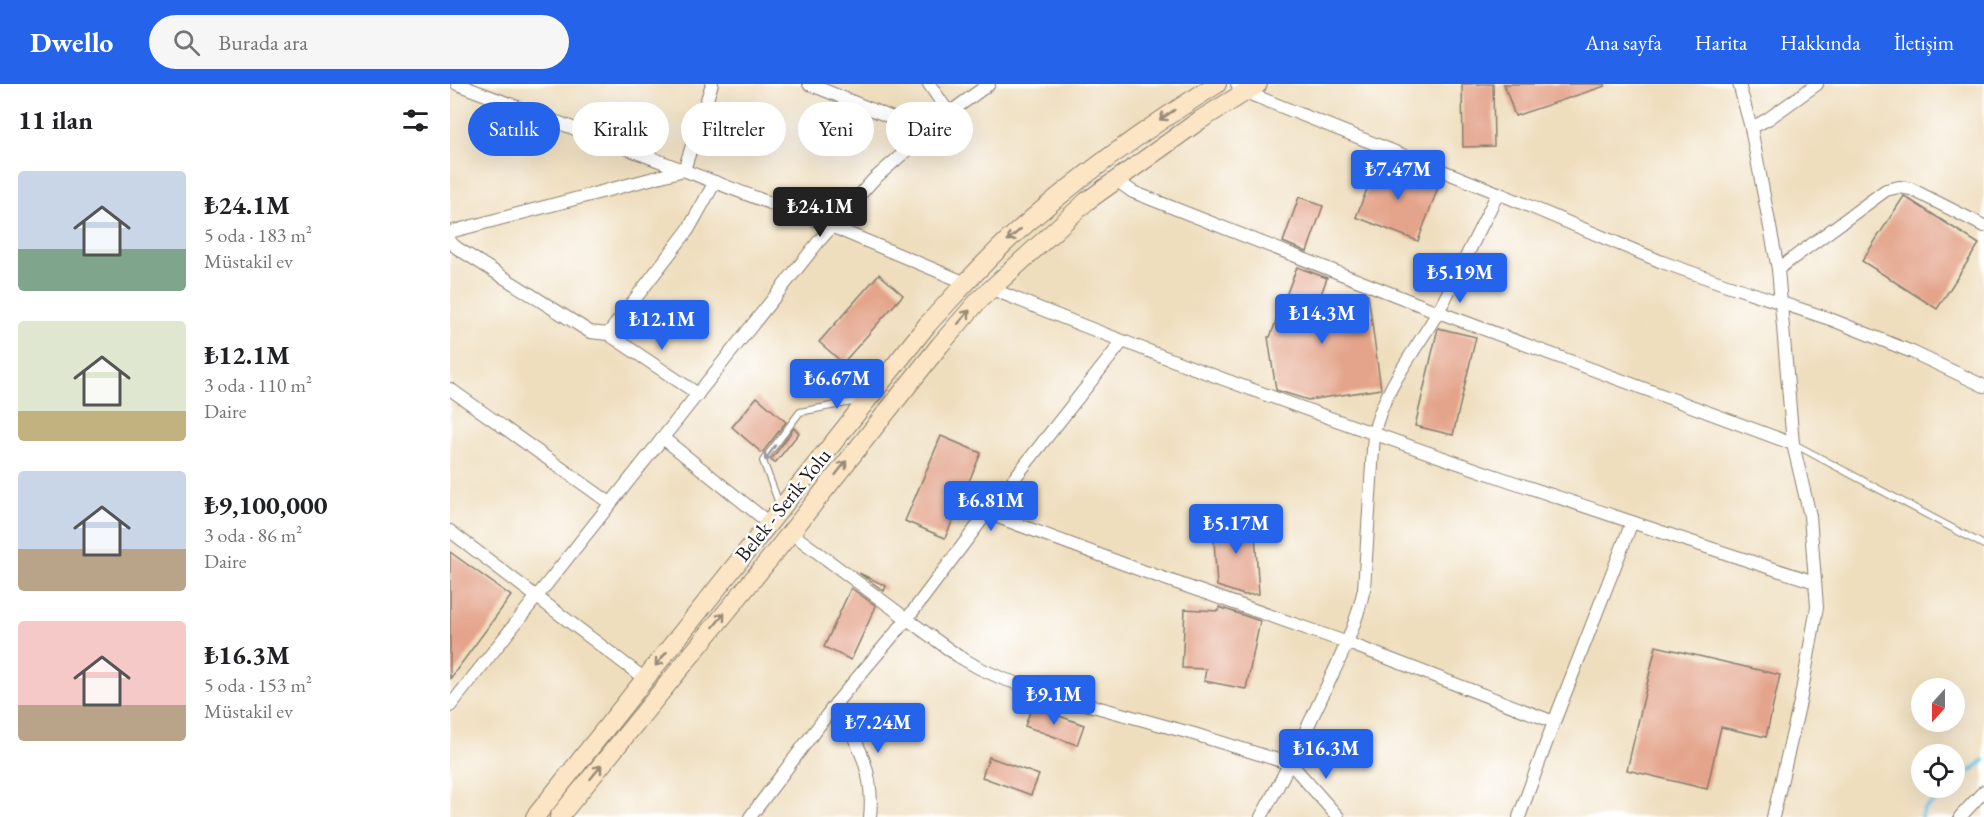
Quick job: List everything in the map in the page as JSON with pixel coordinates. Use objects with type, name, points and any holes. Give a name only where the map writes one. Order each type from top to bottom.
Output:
[{"type":"main road","name":"Belek - Serik Yolu","points":[[535,817],[927,325],[966,283],[1008,240],[1081,177],[1168,114],[1217,84]]},
{"type":"main road","name":"Belek - Serik Yolu","points":[[559,817],[939,345],[979,300],[1087,201],[1247,87]]},
{"type":"street","points":[[457,84],[833,227],[966,283]]},
{"type":"street","points":[[684,170],[712,84]]},
{"type":"street","points":[[809,84],[886,115]]},
{"type":"street","points":[[929,84],[941,102]]},
{"type":"street","points":[[964,102],[988,84]]},
{"type":"street","points":[[1739,84],[1751,128],[1778,269],[1779,303],[1793,444],[1810,516],[1817,607],[1800,702],[1773,817]]},
{"type":"street","points":[[1751,128],[1768,119],[1816,84]]},
{"type":"street","points":[[1247,87],[1662,262],[1830,319],[1912,351],[1984,386]]},
{"type":"street","points":[[450,706],[819,241],[873,180],[900,156]]},
{"type":"street","points":[[450,232],[684,170]]},
{"type":"street","points":[[1116,180],[1133,192],[1438,312],[1793,444]]},
{"type":"street","points":[[608,334],[688,230],[715,182]]},
{"type":"street","points":[[1778,269],[1887,190],[1893,188],[1911,189],[1984,226]]},
{"type":"street","points":[[1262,817],[1291,764],[1348,643],[1364,589],[1374,434],[1382,407],[1438,312],[1498,193]]},
{"type":"street","points":[[450,242],[590,332],[608,334],[698,394]]},
{"type":"street","points":[[992,289],[1122,342],[1374,434],[1815,582]]},
{"type":"street","points":[[750,817],[836,703],[907,619],[1122,342]]},
{"type":"street","points":[[450,389],[610,503]]},
{"type":"street","points":[[663,438],[769,523]]},
{"type":"street","points":[[987,513],[1348,643],[1554,722]]},
{"type":"street","points":[[1519,817],[1632,522]]},
{"type":"street","points":[[450,531],[645,679]]},
{"type":"street","points":[[790,532],[958,656],[979,668],[1021,686],[1291,764],[1338,817]]},
{"type":"street","points":[[836,703],[860,747],[868,769],[871,787],[870,817]]},
{"type":"street","points":[[1960,817],[1984,791]]},
{"type":"lane","points":[[781,509],[764,461],[800,412],[869,398]]},
{"type":"lane","points":[[1793,444],[1984,545]]},
{"type":"building","points":[[1462,84],[1493,84],[1494,146],[1463,147]]},
{"type":"building","points":[[1504,84],[1605,84],[1605,86],[1515,116]]},
{"type":"building","points":[[1378,161],[1439,185],[1418,241],[1356,217]]},
{"type":"building","points":[[1904,196],[1979,244],[1937,309],[1862,261]]},
{"type":"building","points":[[1299,197],[1323,206],[1307,252],[1283,242]]},
{"type":"building","points":[[1297,267],[1327,278],[1311,322],[1349,316],[1347,298],[1368,294],[1381,389],[1308,400],[1276,390],[1268,337],[1270,337]]},
{"type":"building","points":[[879,274],[903,295],[843,363],[819,342]]},
{"type":"building","points":[[1438,328],[1476,337],[1453,435],[1415,426]]},
{"type":"building","points":[[757,397],[786,422],[762,453],[732,427]]},
{"type":"building","points":[[794,428],[799,433],[775,463],[771,460]]},
{"type":"building","points":[[941,436],[981,453],[945,538],[905,521]]},
{"type":"building","points":[[1212,511],[1233,520],[1254,519],[1259,594],[1244,595],[1217,586]]},
{"type":"building","points":[[450,552],[511,596],[450,679]]},
{"type":"building","points":[[859,573],[886,586],[884,591]]},
{"type":"building","points":[[851,588],[876,606],[851,660],[824,647]]},
{"type":"building","points":[[1219,607],[1260,621],[1246,689],[1204,681],[1206,669],[1182,668],[1185,609],[1218,611]]},
{"type":"building","points":[[1656,646],[1780,675],[1766,737],[1721,727],[1707,789],[1627,770]]},
{"type":"building","points":[[1032,706],[1084,725],[1077,745],[1025,726]]},
{"type":"building","points":[[989,757],[1039,775],[1031,795],[982,777]]},
{"type":"waterway","points":[[1965,776],[1984,760]]},
{"type":"waterway","points":[[1921,817],[1924,810],[1939,798]]}]
